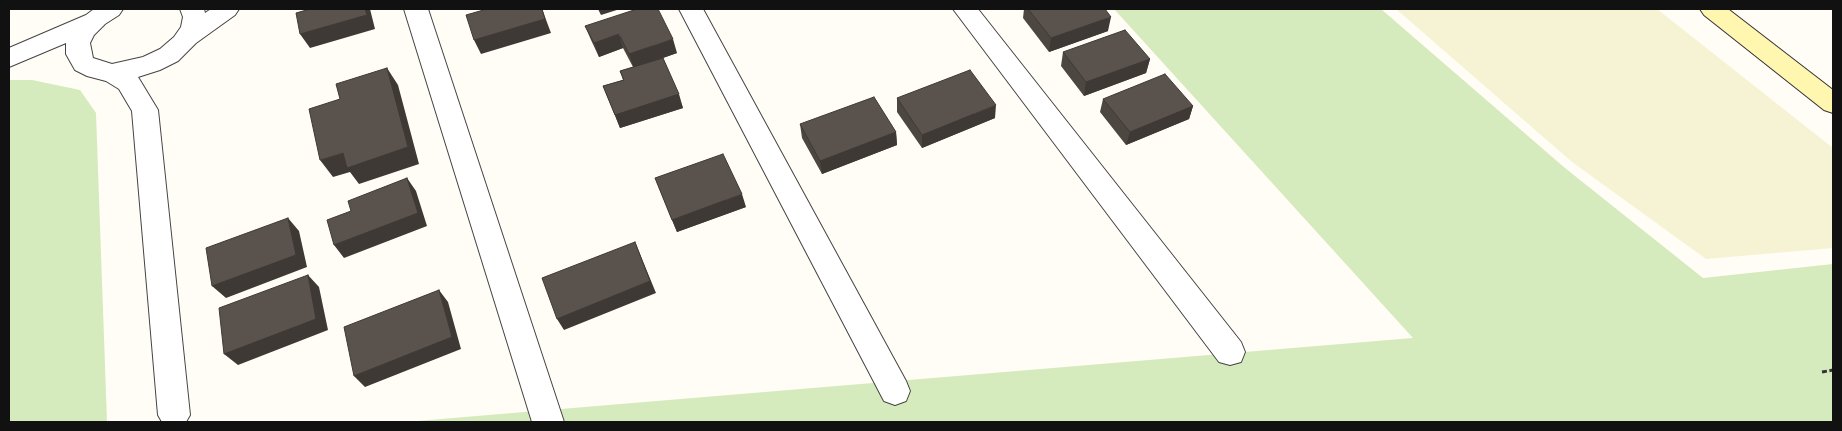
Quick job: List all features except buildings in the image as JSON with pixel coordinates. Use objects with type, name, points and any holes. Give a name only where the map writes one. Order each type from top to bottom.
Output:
[{"type":"street","points":[[189,36],[195,17],[192,9]]},
{"type":"street","points":[[174,415],[145,110],[156,76],[169,55],[189,36],[228,9]]},
{"type":"street","points":[[416,9],[548,422]]},
{"type":"street","points":[[691,9],[895,391]]},
{"type":"street","points":[[965,9],[1230,352]]},
{"type":"street","points":[[1712,9],[1833,103]]},
{"type":"street","points":[[9,59],[104,13]]},
{"type":"street","points":[[84,64],[78,54],[78,43],[85,30],[104,13]]},
{"type":"street","points":[[112,73],[138,68],[169,55]]},
{"type":"street","points":[[9,59],[52,59],[84,64],[96,70],[112,73],[128,82],[145,110]]},
{"type":"path","points":[[1822,372],[1833,370]]},
{"type":"shaded area","points":[[1396,9],[1657,9],[1833,148],[1833,248],[1706,259],[1572,162]]},
{"type":"green space","points":[[1114,9],[1381,9],[1565,168],[1703,278],[1833,264],[1833,422],[405,422],[1413,338]]},
{"type":"green space","points":[[9,80],[32,80],[80,90],[96,113],[107,422],[9,422]]}]
